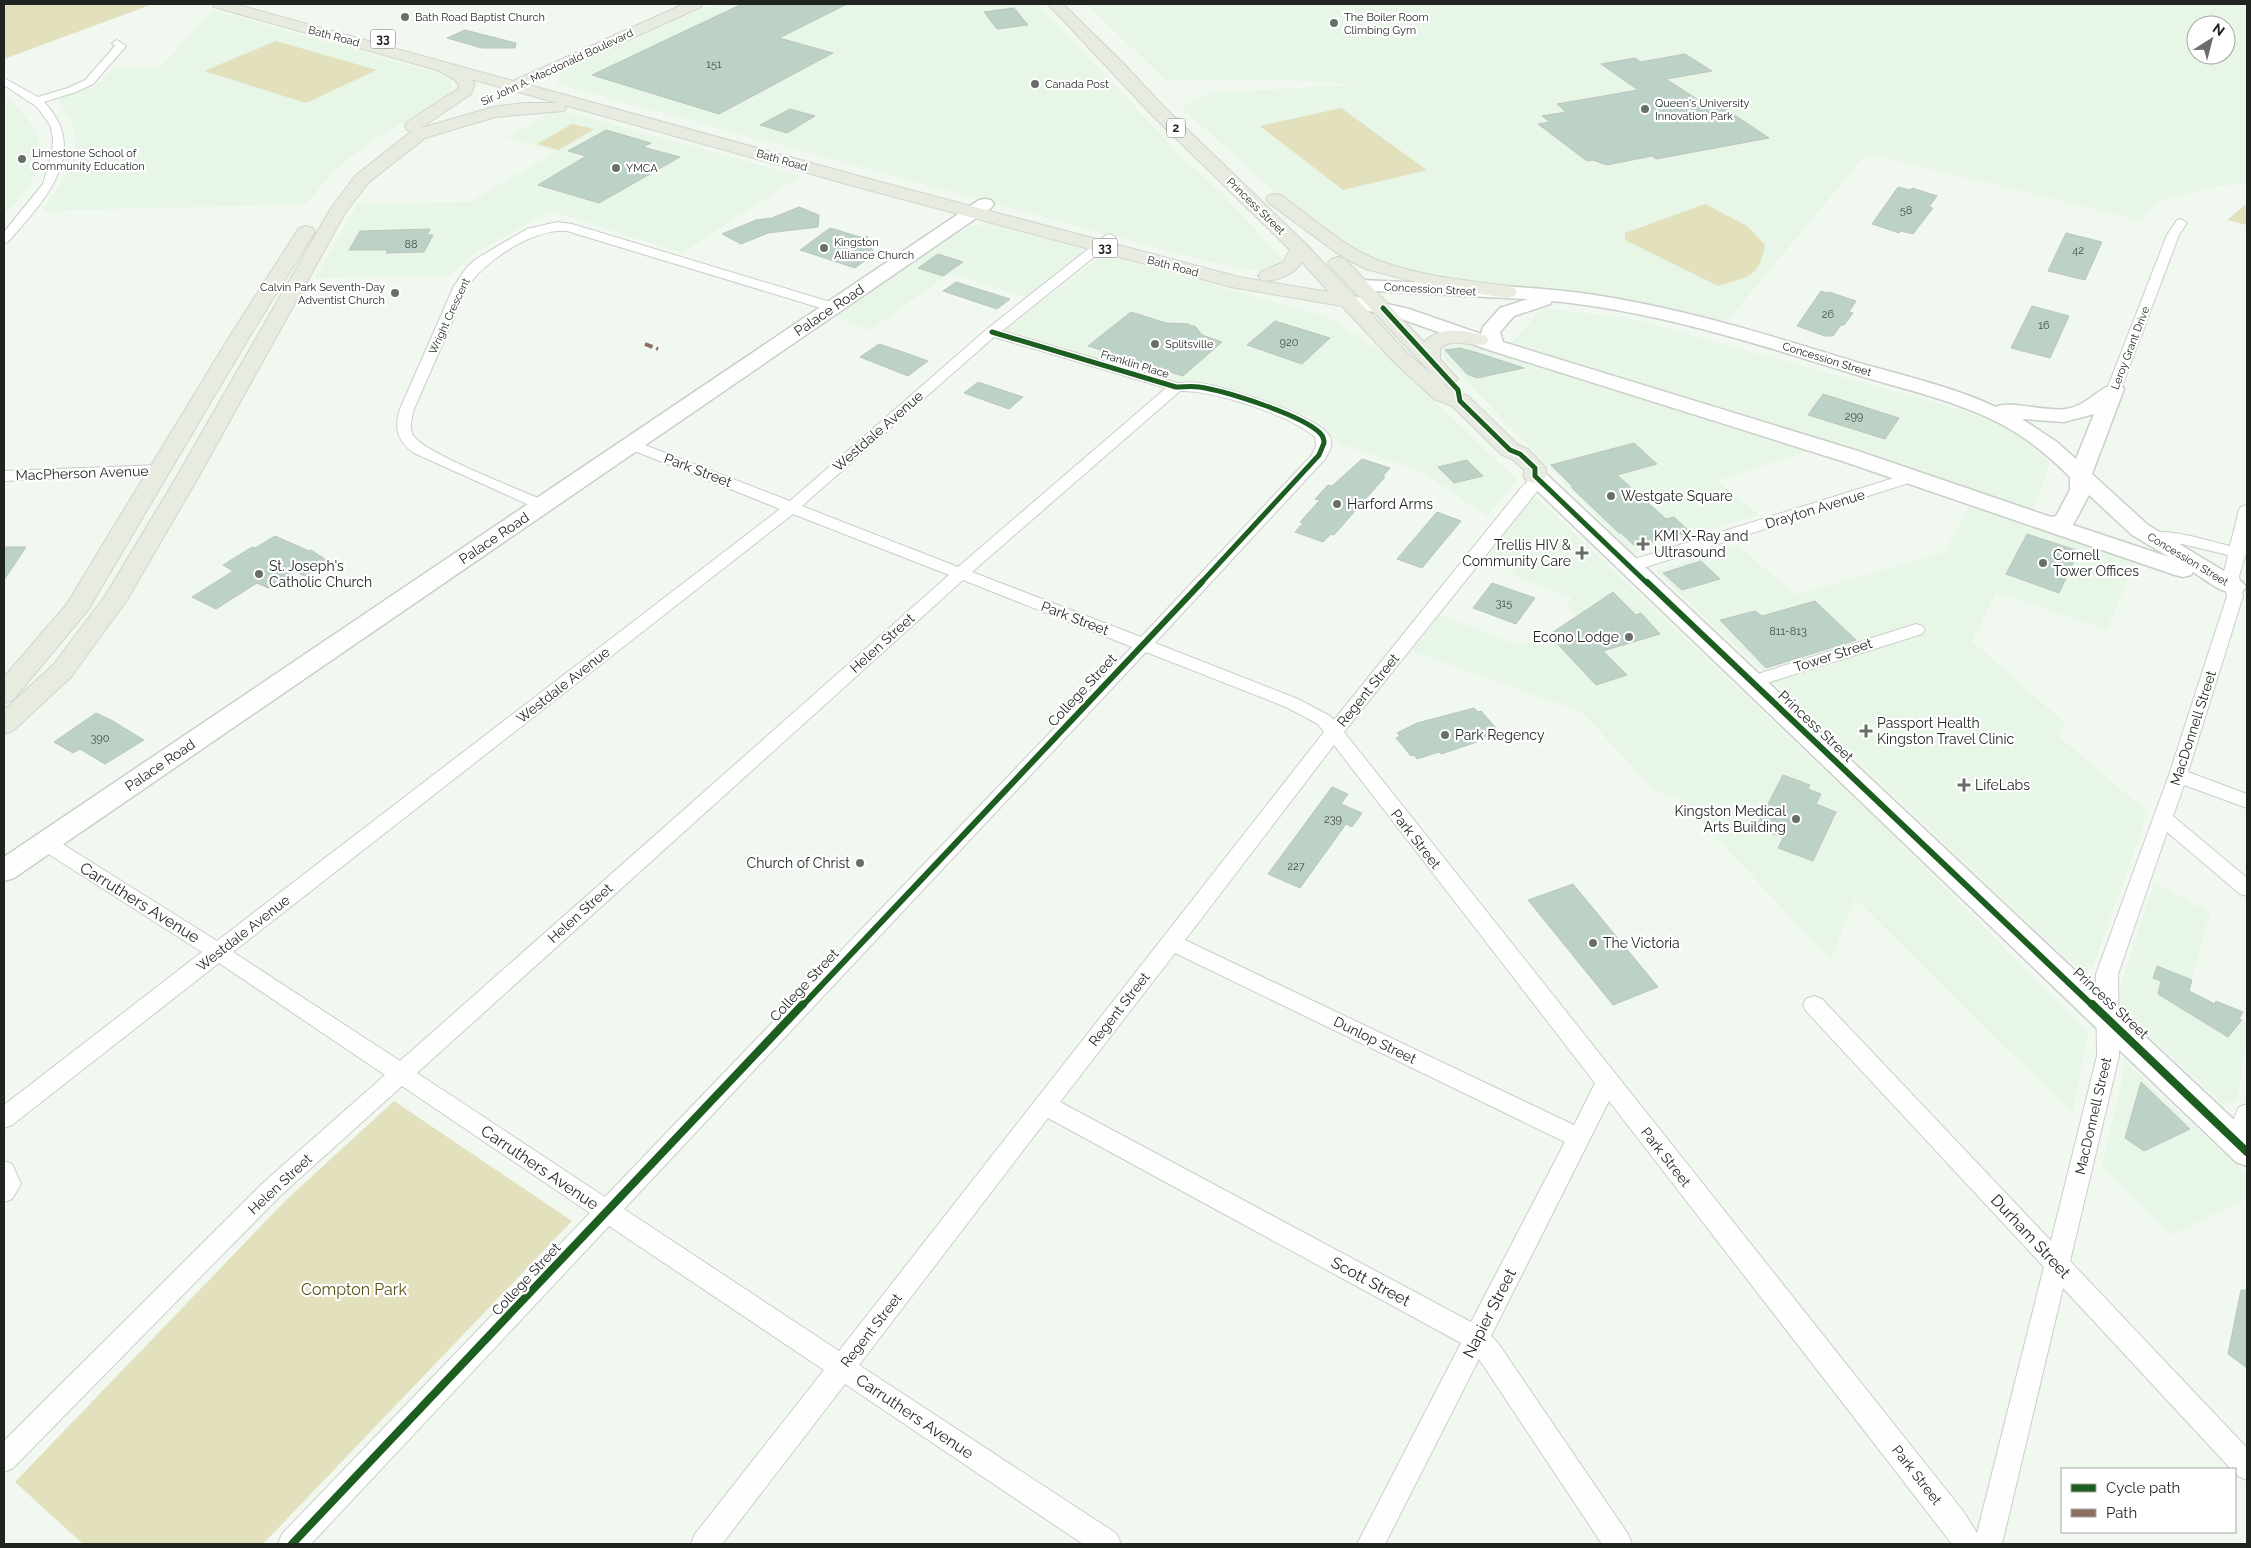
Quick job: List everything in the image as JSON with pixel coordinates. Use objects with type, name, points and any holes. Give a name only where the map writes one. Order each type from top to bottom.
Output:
[{"type":"main road","name":"Bath Road","points":[[219,4],[425,61],[514,81],[604,111],[979,208]]},
{"type":"main road","name":"Bath Road","points":[[252,4],[514,81],[1105,242],[1238,283],[1355,293]]},
{"type":"main road","name":"Sir John A. Macdonald Boulevard","points":[[416,130],[514,81],[677,4]]},
{"type":"main road","name":"Sir John A. Macdonald Boulevard","points":[[514,81],[696,4]]},
{"type":"main road","name":"Princess Street","points":[[1056,4],[1157,110],[1300,249],[1332,284],[1355,293],[1383,308],[1458,390],[1460,401]]},
{"type":"main road","points":[[1073,4],[1138,66]]},
{"type":"main road","points":[[4,725],[62,671],[115,600],[206,444],[337,212],[362,179],[416,130],[465,91],[467,84],[460,76],[425,61]]},
{"type":"main road","points":[[4,694],[76,610],[238,339],[321,207],[343,178],[374,151],[416,130],[471,117],[524,108],[604,111]]},
{"type":"main road","name":"Princess Street","points":[[1262,186],[1355,293],[1401,358],[1442,394],[1460,401],[1510,450],[1510,459],[1521,469],[1537,478],[1631,566],[1751,682],[2244,1148]]},
{"type":"main road","points":[[1275,199],[1348,252],[1373,265],[1435,281],[1507,292]]},
{"type":"main road","name":"Palace Road","points":[[4,871],[979,208]]},
{"type":"main road","name":"Bath Road","points":[[1105,242],[1268,276],[1332,284]]},
{"type":"main road","points":[[1268,276],[1290,266],[1300,249]]},
{"type":"main road","points":[[1238,283],[1302,303],[1353,324],[1401,358]]},
{"type":"main road","name":"Concession Street","points":[[1355,293],[1507,292],[1558,296],[1658,314],[1732,331],[1956,397],[2021,425],[2050,446],[2149,537],[2241,589]]},
{"type":"main road","points":[[1430,359],[1430,348],[1438,339],[1451,336],[1488,343],[1491,339],[1490,331],[1507,312],[1527,304],[1558,296]]},
{"type":"main road","name":"Concession Street","points":[[1383,308],[1913,477],[2241,589]]},
{"type":"main road","points":[[1956,397],[2024,413],[2059,416],[2090,409],[2103,402],[2114,388]]},
{"type":"main road","name":"Leroy Grant Drive","points":[[2050,525],[2065,520],[2080,490],[2081,475],[2114,388]]},
{"type":"main road","points":[[2094,441],[2097,467],[2101,478],[2124,516]]},
{"type":"main road","points":[[160,470],[184,460],[206,444]]},
{"type":"main road","points":[[160,470],[175,479],[173,501]]},
{"type":"street","points":[[36,101],[72,90],[89,82],[121,46],[117,44]]},
{"type":"street","points":[[4,81],[36,101],[49,112],[60,138],[59,155],[46,188],[4,239]]},
{"type":"street","name":"Leroy Grant Drive","points":[[2114,388],[2173,235],[2181,223]]},
{"type":"street","name":"Wright Crescent","points":[[542,505],[426,454],[414,447],[404,433],[403,426],[407,410],[461,286],[472,270],[490,256],[531,232],[549,228],[568,227],[832,307]]},
{"type":"street","name":"Westdale Avenue","points":[[4,1118],[792,507],[992,332],[1105,242]]},
{"type":"street","name":"Franklin Place","points":[[992,332],[1176,387],[1194,387],[1211,390],[1302,420],[1316,428],[1324,438]]},
{"type":"street","name":"Helen Street","points":[[4,1460],[272,1190],[961,573],[1176,387]]},
{"type":"street","name":"College Street","points":[[292,1544],[1321,455],[1324,449],[1324,438]]},
{"type":"street","name":"Park Street","points":[[632,445],[1292,703],[1324,720],[1947,1513],[1968,1544]]},
{"type":"street","name":"MacPherson Avenue","points":[[4,476],[160,470]]},
{"type":"street","name":"Drayton Avenue","points":[[1631,566],[1913,477]]},
{"type":"street","name":"Regent Street","points":[[704,1544],[1334,732],[1537,478]]},
{"type":"street","name":"MacDonnell Street","points":[[1988,1544],[2108,1056],[2107,974],[2178,775],[2235,596],[2241,589],[2232,576],[2247,510]]},
{"type":"street","points":[[2149,537],[2182,539],[2230,551],[2239,550]]},
{"type":"street","name":"Tower Street","points":[[1751,682],[1916,630]]},
{"type":"street","points":[[2178,775],[2247,801]]},
{"type":"street","points":[[2163,818],[2247,889]]},
{"type":"street","name":"Carruthers Avenue","points":[[46,842],[218,952],[1107,1544]]},
{"type":"street","name":"Dunlop Street","points":[[1171,942],[1579,1138]]},
{"type":"street","name":"Durham Street","points":[[1814,1005],[2247,1467]]},
{"type":"street","name":"Napier Street","points":[[1371,1544],[1607,1082]]},
{"type":"street","name":"Scott Street","points":[[1045,1105],[1476,1338],[1489,1352],[1618,1544]]},
{"type":"street","points":[[2244,1148],[2247,1114]]},
{"type":"street","points":[[4,1171],[9,1184],[4,1192]]},
{"type":"shaded area","points":[[713,4],[1038,4],[1180,155],[1222,194],[1282,258],[1280,266],[1271,271],[1259,271],[1201,260],[558,84],[559,76],[566,70]]},
{"type":"shaded area","points":[[1087,4],[2247,4],[2247,183],[2218,186],[2164,199],[2144,214],[2143,221],[1867,153],[1723,326],[1385,268],[1315,228],[1181,107],[1209,93],[1355,85],[1310,81],[1165,80]]},
{"type":"shaded area","points":[[212,10],[433,72],[451,80],[451,93],[372,141],[352,156],[333,172],[306,204],[42,211],[68,173],[75,153],[76,136],[70,117],[57,99],[91,87],[102,80],[113,69],[161,67]]},
{"type":"shaded area","name":"Limestone School of Community Education","points":[[4,96],[13,102],[32,125],[41,147],[37,172],[25,191],[6,214],[4,214]]},
{"type":"shaded area","points":[[556,109],[800,176],[682,253],[551,211],[476,252],[451,275],[315,278],[358,204],[470,202],[556,152],[507,137]]},
{"type":"shaded area","points":[[991,224],[1085,250],[1026,297],[950,273],[870,330],[834,317],[922,256],[971,226]]},
{"type":"shaded area","points":[[1104,254],[1326,317],[1382,351],[1517,480],[1487,516],[1420,471],[1339,444],[1322,424],[1311,417],[1215,385],[1196,382],[1175,382],[1005,330]]},
{"type":"shaded area","points":[[1543,308],[1633,319],[1965,411],[2008,427],[2050,462],[2033,510],[1510,344]]},
{"type":"shaded area","points":[[1452,344],[1467,344],[1808,451],[1717,481],[1759,515],[1632,553],[1438,351]]},
{"type":"shaded area","points":[[1535,496],[1897,840],[2088,1032],[2072,1113],[1855,899],[1830,960],[1682,800],[1653,789],[1582,712],[1412,651],[1440,615],[1521,646],[1549,633],[1576,615],[1566,604],[1572,598],[1519,578],[1490,552]]},
{"type":"shaded area","points":[[1970,506],[2135,561],[2107,630],[1996,592],[1972,641],[2065,723],[2059,737],[2141,806],[2147,814],[2093,967],[2076,967],[1656,571],[1738,545],[1795,595],[1944,553]]},
{"type":"shaded area","points":[[2154,883],[2210,913],[2189,990],[2247,1022],[2247,1039],[2237,1100],[2223,1104],[2115,1004]]},
{"type":"shaded area","points":[[2126,1063],[2247,1175],[2247,1198],[2171,1235],[2102,1167]]},
{"type":"green space","points":[[4,4],[153,4],[4,59]]},
{"type":"green space","points":[[276,41],[377,70],[306,103],[204,71]]},
{"type":"green space","points":[[1341,108],[1427,170],[1343,190],[1260,126]]},
{"type":"green space","points":[[572,124],[594,129],[559,150],[537,144]]},
{"type":"green space","points":[[1705,204],[1747,226],[1765,245],[1759,264],[1755,270],[1744,278],[1718,286],[1625,240],[1625,233]]},
{"type":"green space","points":[[2247,204],[2247,225],[2227,220],[2245,205]]},
{"type":"green space","name":"Compton Park","points":[[394,1101],[572,1221],[263,1544],[83,1544],[15,1482],[285,1201]]},
{"type":"building","points":[[742,4],[847,4],[779,38],[833,53],[719,114],[592,75]]},
{"type":"building","points":[[1014,8],[1028,25],[997,29],[984,12]]},
{"type":"building","points":[[465,30],[516,43],[515,48],[482,48],[447,38]]},
{"type":"building","name":"Queen's University Innovation Park","points":[[1685,54],[1712,71],[1666,79],[1703,103],[1710,102],[1719,108],[1724,108],[1769,138],[1656,159],[1652,156],[1607,165],[1593,160],[1587,161],[1538,124],[1550,122],[1542,116],[1566,112],[1557,104],[1638,90],[1601,64],[1635,58],[1640,62]]},
{"type":"building","points":[[790,109],[815,116],[787,133],[760,125]]},
{"type":"building","name":"YMCA","points":[[606,130],[651,143],[643,147],[680,157],[599,203],[538,185],[586,156],[568,151]]},
{"type":"building","points":[[1898,187],[1910,190],[1912,188],[1937,196],[1929,207],[1933,208],[1913,234],[1901,231],[1899,233],[1872,224]]},
{"type":"building","points":[[799,207],[819,215],[818,227],[768,233],[741,244],[722,234],[756,220],[772,218]]},
{"type":"building","name":"Kingston Alliance Church","points":[[830,228],[860,237],[867,236],[874,254],[855,268],[800,250]]},
{"type":"building","points":[[430,229],[427,235],[433,235],[424,252],[386,253],[388,250],[349,250],[360,231]]},
{"type":"building","points":[[2066,233],[2102,242],[2085,280],[2048,271]]},
{"type":"building","points":[[938,254],[963,262],[943,276],[918,268]]},
{"type":"building","points":[[956,282],[1010,299],[997,309],[943,291]]},
{"type":"building","points":[[1821,291],[1856,301],[1849,312],[1853,313],[1833,336],[1825,336],[1797,326]]},
{"type":"building","points":[[2032,306],[2069,316],[2050,358],[2011,348]]},
{"type":"building","name":"Splitsville","points":[[1131,312],[1166,323],[1189,324],[1195,326],[1202,335],[1222,342],[1183,376],[1088,346]]},
{"type":"building","points":[[1275,321],[1330,338],[1302,364],[1247,345]]},
{"type":"building","points":[[879,344],[928,361],[908,376],[860,357]]},
{"type":"building","points":[[1460,348],[1524,368],[1477,378],[1467,374],[1445,350]]},
{"type":"building","points":[[978,382],[1023,397],[1009,409],[964,393]]},
{"type":"building","points":[[1823,394],[1899,418],[1885,439],[1808,415]]},
{"type":"building","name":"Westgate Square","points":[[1634,443],[1657,464],[1617,475],[1666,519],[1674,517],[1690,532],[1636,547],[1572,488],[1551,465]]},
{"type":"building","name":"Harford Arms","points":[[1362,459],[1390,468],[1383,476],[1385,477],[1334,535],[1331,534],[1323,542],[1295,532],[1303,523],[1300,522],[1320,500],[1315,499],[1328,485],[1332,486]]},
{"type":"building","points":[[1467,460],[1483,476],[1454,483],[1438,467]]},
{"type":"building","points":[[1437,512],[1461,521],[1422,568],[1397,559]]},
{"type":"building","name":"Cornell Tower Offices","points":[[2027,534],[2079,551],[2059,593],[2006,574]]},
{"type":"building","name":"St. Joseph's Catholic Church","points":[[275,536],[309,551],[311,550],[328,561],[305,576],[294,571],[268,588],[257,583],[216,609],[192,597],[233,571],[223,565],[252,547],[255,548]]},
{"type":"building","points":[[4,547],[26,547],[4,580]]},
{"type":"building","points":[[1701,561],[1720,579],[1682,590],[1663,573]]},
{"type":"building","points":[[1492,583],[1535,598],[1516,624],[1473,608]]},
{"type":"building","name":"Econo Lodge","points":[[1613,592],[1636,615],[1641,613],[1660,634],[1603,651],[1627,675],[1596,685],[1549,635]]},
{"type":"building","points":[[1815,601],[1856,640],[1766,668],[1720,620],[1755,611],[1762,616]]},
{"type":"building","name":"Park Regency","points":[[1474,708],[1478,712],[1481,711],[1496,728],[1493,730],[1496,733],[1476,740],[1477,742],[1441,754],[1439,752],[1417,759],[1414,755],[1411,756],[1396,738],[1400,736],[1397,733],[1417,723]]},
{"type":"building","points":[[96,713],[144,740],[105,764],[80,749],[73,753],[54,742]]},
{"type":"building","name":"Kingston Medical Arts Building","points":[[1783,775],[1810,785],[1808,789],[1821,794],[1816,804],[1836,812],[1813,861],[1778,848],[1783,838],[1756,827]]},
{"type":"building","points":[[1332,787],[1348,794],[1341,804],[1362,813],[1352,827],[1346,824],[1300,888],[1268,874]]},
{"type":"building","name":"The Victoria","points":[[1573,884],[1658,987],[1613,1005],[1528,900]]},
{"type":"building","points":[[2157,966],[2192,980],[2189,991],[2215,1004],[2216,1001],[2243,1012],[2239,1019],[2242,1020],[2228,1037],[2158,994],[2161,981],[2153,978]]},
{"type":"building","points":[[2141,1082],[2190,1129],[2144,1151],[2125,1138]]},
{"type":"building","points":[[2241,1290],[2247,1290],[2247,1368],[2228,1354]]},
{"type":"marked path","points":[[645,344],[658,349]]},
{"type":"cycle path","points":[[1383,308],[1458,390],[1460,401],[1510,450],[1520,454],[1535,468],[1535,476],[2247,1152]]},
{"type":"cycle path","points":[[292,1544],[1151,637],[1317,458],[1323,449],[1323,437],[1314,428],[1266,407],[1203,388],[1176,387],[992,332]]},
{"type":"place","name":"Bath Road Baptist Church","points":[[405,17]]},
{"type":"place","name":"The Boiler Room Climbing Gym","points":[[1334,23]]},
{"type":"place","name":"Canada Post","points":[[1035,84]]},
{"type":"place","name":"Queen's University Innovation Park","points":[[1645,109]]},
{"type":"place","name":"Limestone School of Community Education","points":[[22,159]]},
{"type":"place","name":"YMCA","points":[[616,168]]},
{"type":"place","name":"Kingston Alliance Church","points":[[824,248]]},
{"type":"place","name":"Calvin Park Seventh-Day Adventist Church","points":[[395,293]]},
{"type":"place","name":"Splitsville","points":[[1155,344]]},
{"type":"place","name":"Westgate Square","points":[[1611,496]]},
{"type":"place","name":"Harford Arms","points":[[1337,504]]},
{"type":"place","name":"KMI X-Ray and Ultrasound","points":[[1643,544]]},
{"type":"place","name":"Trellis HIV & Community Care","points":[[1582,553]]},
{"type":"place","name":"Cornell Tower Offices","points":[[2043,563]]},
{"type":"place","name":"St. Joseph's Catholic Church","points":[[259,574]]},
{"type":"place","name":"Econo Lodge","points":[[1629,637]]},
{"type":"place","name":"Passport Health Kingston Travel Clinic","points":[[1866,731]]},
{"type":"place","name":"Park Regency","points":[[1445,735]]},
{"type":"place","name":"LifeLabs","points":[[1964,785]]},
{"type":"place","name":"Kingston Medical Arts Building","points":[[1796,819]]},
{"type":"place","name":"Church of Christ","points":[[860,863]]},
{"type":"place","name":"The Victoria","points":[[1593,943]]}]
